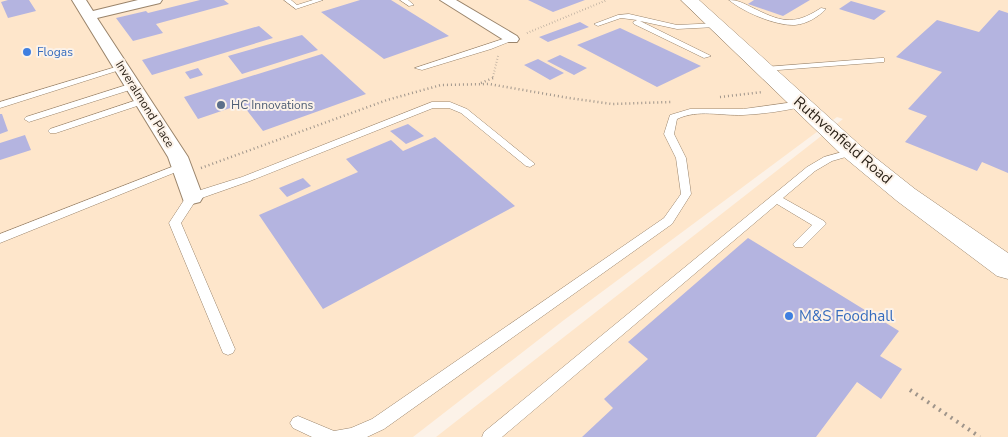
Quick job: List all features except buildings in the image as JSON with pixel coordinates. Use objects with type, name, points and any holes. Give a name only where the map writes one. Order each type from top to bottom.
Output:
[{"type":"street","name":"Inveralmond Place","points":[[79,0],[178,157],[192,197]]},
{"type":"street","points":[[447,0],[512,38]]},
{"type":"street","name":"Ruthvenfield Road","points":[[689,0],[853,152],[914,201],[1008,268]]},
{"type":"street","points":[[90,16],[149,1]]},
{"type":"lane","points":[[287,0],[296,7],[320,0]]},
{"type":"lane","points":[[403,0],[411,5]]},
{"type":"lane","points":[[732,0],[772,18],[791,23],[802,21],[823,9]]},
{"type":"lane","points":[[598,24],[629,16],[677,27],[716,25]]},
{"type":"lane","points":[[616,18],[639,23],[707,56]]},
{"type":"lane","points":[[419,68],[451,57],[485,50],[512,38]]},
{"type":"lane","points":[[765,70],[881,60]]},
{"type":"lane","points":[[0,105],[122,68]]},
{"type":"lane","points":[[29,119],[138,93]]},
{"type":"lane","points":[[53,131],[138,93]]},
{"type":"lane","points":[[338,437],[352,436],[378,424],[668,221],[686,194],[682,158],[669,134],[673,117],[682,112],[697,109],[741,112],[802,104]]},
{"type":"lane","points":[[228,350],[175,223],[192,197],[246,179],[432,105],[450,105],[464,111],[530,164]]},
{"type":"lane","points":[[490,437],[820,163],[853,152]]},
{"type":"lane","points":[[0,239],[182,166]]},
{"type":"lane","points":[[776,199],[820,224],[799,244]]},
{"type":"lane","points":[[298,423],[330,437]]},
{"type":"path","points":[[479,83],[493,78],[499,50],[512,38],[541,29],[607,0]]},
{"type":"path","points":[[910,390],[980,437]]},
{"type":"shaded area","points":[[0,0],[1008,0],[1008,437],[436,437],[843,119],[837,117],[564,320],[413,437],[0,437]]},
{"type":"place","name":"Flogas","points":[[27,52]]},
{"type":"place","name":"HC Innovations","points":[[221,105]]},
{"type":"place","name":"M&S Foodhall","points":[[789,316]]}]
